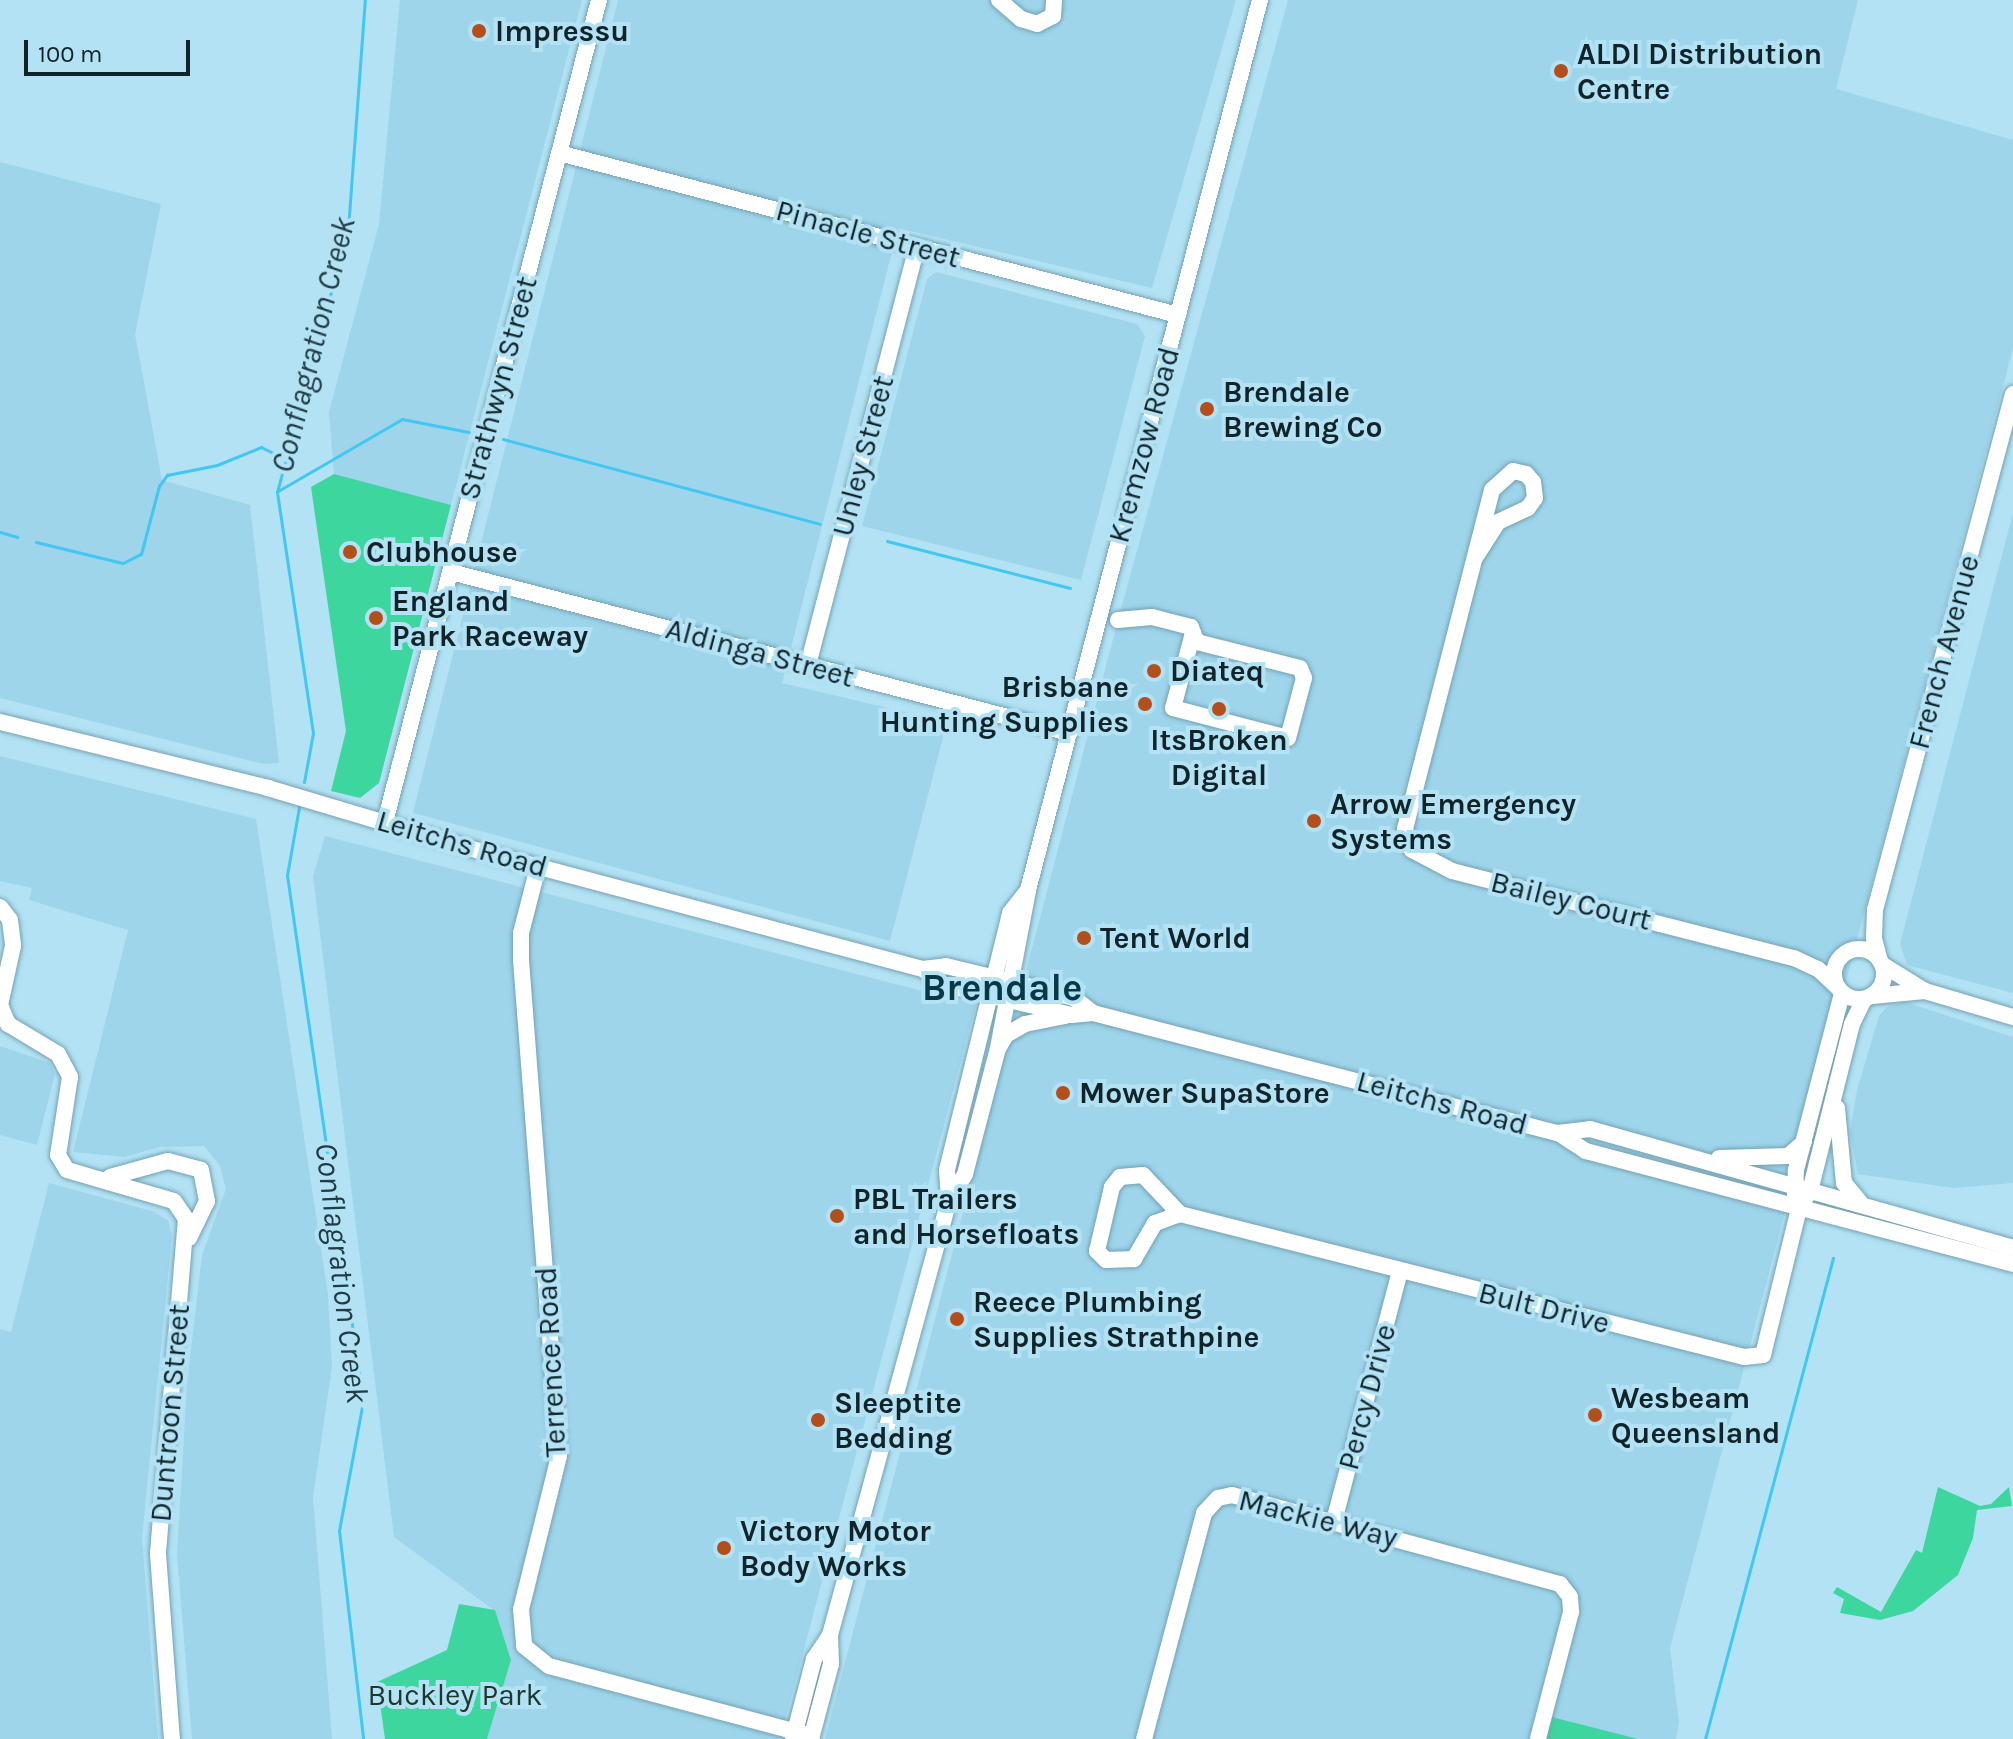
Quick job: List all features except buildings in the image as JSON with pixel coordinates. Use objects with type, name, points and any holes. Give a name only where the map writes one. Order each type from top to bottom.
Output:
[{"type":"street","name":"Strathwyn Street","points":[[385,822],[599,0]]},
{"type":"street","points":[[999,0],[1021,19],[1037,24],[1053,16],[1054,0]]},
{"type":"street","name":"Kremzow Road","points":[[811,1737],[831,1664],[830,1635],[949,1199],[965,1174],[998,1048],[1028,890],[1260,0]]},
{"type":"street","name":"Pinacle Street","points":[[559,153],[1178,315]]},
{"type":"street","name":"Unley Street","points":[[808,665],[917,247]]},
{"type":"street","name":"French Avenue","points":[[1848,952],[1875,910],[2013,394]]},
{"type":"street","name":"Bailey Court","points":[[1475,558],[1498,522],[1528,508],[1535,498],[1533,482],[1526,474],[1513,471],[1492,490],[1405,829],[1412,850],[1452,871],[1794,958],[1818,969],[1840,990]]},
{"type":"street","name":"Aldinga Street","points":[[451,572],[1069,733]]},
{"type":"street","points":[[1118,620],[1152,617],[1191,627],[1197,642],[1300,668],[1304,678],[1288,738],[1173,708],[1193,633]]},
{"type":"street","name":"Leitchs Road","points":[[0,722],[385,822],[538,867],[923,969],[946,966],[1074,998],[1093,1013]]},
{"type":"street","name":"Terrence Road","points":[[538,867],[520,946],[559,1456],[521,1609],[521,1635],[530,1655],[549,1666],[794,1735],[811,1737]]},
{"type":"street","name":"Kremzow Road","points":[[949,1199],[947,1170],[1010,913],[1028,890]]},
{"type":"street","name":"Duntroon Street","points":[[0,907],[12,932],[0,1005],[8,1024],[58,1054],[70,1077],[56,1140],[67,1170],[158,1194],[174,1201],[186,1219],[187,1243],[158,1554],[172,1739]]},
{"type":"street","name":"French Avenue","points":[[1875,910],[1882,963]]},
{"type":"street","points":[[1799,1208],[1793,1186],[1840,990],[1834,973],[1848,952],[1867,951],[1925,991],[2013,1017]]},
{"type":"street","name":"Bailey Court","points":[[1794,958],[1848,952]]},
{"type":"street","points":[[1799,1208],[1810,1191],[1852,1024],[1868,997],[1882,984],[1882,963]]},
{"type":"street","name":"Leitchs Road","points":[[923,969],[942,984],[1071,1015],[1093,1013],[1558,1133],[1586,1151],[2013,1264]]},
{"type":"street","points":[[1840,990],[1868,997],[1925,991]]},
{"type":"street","points":[[998,1048],[1006,1035],[1025,1024],[1071,1015]]},
{"type":"street","points":[[1835,1095],[1844,1183],[1863,1205]]},
{"type":"street","name":"Leitchs Road","points":[[1558,1133],[1590,1129],[2013,1248]]},
{"type":"street","points":[[1657,1149],[1763,1160],[1788,1156],[1804,1142]]},
{"type":"street","points":[[100,1178],[125,1176],[168,1161],[201,1170],[207,1184],[207,1201],[187,1243]]},
{"type":"street","points":[[158,1194],[155,1173],[168,1161]]},
{"type":"street","points":[[1143,1175],[1180,1214],[1155,1223],[1134,1259],[1106,1260],[1097,1251],[1112,1187],[1120,1177],[1143,1175]]},
{"type":"street","name":"Bult Drive","points":[[1180,1214],[1744,1357],[1763,1355],[1799,1208]]},
{"type":"street","name":"Percy Drive","points":[[1334,1521],[1400,1272]]},
{"type":"street","name":"Mackie Way","points":[[1144,1739],[1208,1506],[1232,1495],[1551,1579],[1567,1592],[1570,1621],[1538,1739]]},
{"type":"street","name":"Kremzow Road","points":[[794,1735],[814,1659],[830,1635]]},
{"type":"shaded area","points":[[400,0],[582,0],[451,505],[334,474],[329,412],[379,224]]},
{"type":"shaded area","points":[[618,0],[1236,0],[1152,288],[898,228],[782,683],[947,722],[890,941],[413,813]]},
{"type":"shaded area","points":[[1288,0],[1858,0],[1836,89],[2013,140],[2013,348],[1670,1648],[1679,1723],[1676,1739],[825,1739],[1118,620]]},
{"type":"shaded area","points":[[0,162],[161,204],[135,334],[162,480],[250,505],[279,763],[263,764],[0,698]]},
{"type":"shaded area","points":[[936,272],[1137,324],[1145,336],[1081,580],[862,526],[927,279]]},
{"type":"shaded area","points":[[2013,513],[2013,993],[1907,965],[1900,944]]},
{"type":"shaded area","points":[[0,756],[256,819],[328,1295],[332,1367],[313,1497],[332,1739],[192,1739],[177,1554],[187,1384],[202,1255],[226,1189],[220,1166],[204,1146],[160,1147],[124,1157],[73,1152],[128,930],[29,900],[32,888],[0,881]]},
{"type":"shaded area","points":[[325,836],[976,1005],[780,1739],[487,1739],[511,1660],[495,1611],[394,1537],[313,876]]},
{"type":"shaded area","points":[[1905,1002],[2013,1037],[2013,1183],[1953,1188],[1858,1174],[1850,1132],[1857,1090],[1879,1016],[1887,1007]]},
{"type":"shaded area","points":[[0,1046],[50,1063],[55,1074],[37,1145],[0,1135]]},
{"type":"shaded area","points":[[49,1183],[152,1211],[168,1220],[172,1236],[142,1538],[158,1739],[0,1739],[0,1329],[11,1332]]},
{"type":"green space","name":"England Park Raceway","points":[[334,474],[451,505],[379,783],[360,798],[331,791],[346,731],[311,487]]},
{"type":"green space","points":[[1938,1487],[1980,1506],[1991,1504],[2009,1487],[2012,1506],[1977,1510],[1973,1538],[1958,1575],[1913,1611],[1880,1620],[1840,1613],[1844,1599],[1833,1593],[1837,1587],[1881,1612],[1916,1550],[1922,1553]]},
{"type":"green space","name":"Buckley Park","points":[[459,1604],[495,1610],[511,1660],[487,1739],[385,1739],[377,1682],[447,1650]]},
{"type":"green space","points":[[1544,1715],[1638,1739],[1538,1739]]},
{"type":"waterway","name":"Conflagration Creek","points":[[304,782],[313,733],[277,492],[348,229],[365,0]]},
{"type":"waterway","points":[[278,491],[402,419],[469,432]]},
{"type":"waterway","points":[[503,439],[820,524]]},
{"type":"waterway","points":[[36,542],[123,563],[141,554],[159,486],[167,475],[217,465],[261,447],[286,459]]},
{"type":"waterway","points":[[0,532],[17,537]]},
{"type":"waterway","points":[[887,541],[1070,588]]},
{"type":"waterway","name":"Conflagration Creek","points":[[299,807],[287,875],[363,1401],[339,1530],[363,1739]]},
{"type":"waterway","points":[[1705,1739],[1833,1258]]},
{"type":"place","name":"Impressu","points":[[479,31]]},
{"type":"place","name":"ALDI Distribution Centre","points":[[1561,71]]},
{"type":"place","name":"Brendale Brewing Co","points":[[1207,409]]},
{"type":"place","name":"Clubhouse","points":[[350,552]]},
{"type":"place","name":"England Park Raceway","points":[[376,618]]},
{"type":"place","name":"Diateq","points":[[1154,671]]},
{"type":"place","name":"Brisbane Hunting Supplies","points":[[1145,704]]},
{"type":"place","name":"ItsBroken Digital","points":[[1219,709]]},
{"type":"place","name":"Arrow Emergency Systems","points":[[1314,821]]},
{"type":"place","name":"Tent World","points":[[1084,938]]},
{"type":"place","name":"Mower SupaStore","points":[[1063,1093]]},
{"type":"place","name":"PBL Trailers and Horsefloats","points":[[837,1216]]},
{"type":"place","name":"Reece Plumbing Supplies Strathpine","points":[[957,1319]]},
{"type":"place","name":"Wesbeam Queensland","points":[[1595,1415]]},
{"type":"place","name":"Sleeptite Bedding","points":[[818,1420]]},
{"type":"place","name":"Victory Motor Body Works","points":[[724,1548]]},
{"type":"district","name":"Brendale","points":[[1002,988]]}]
